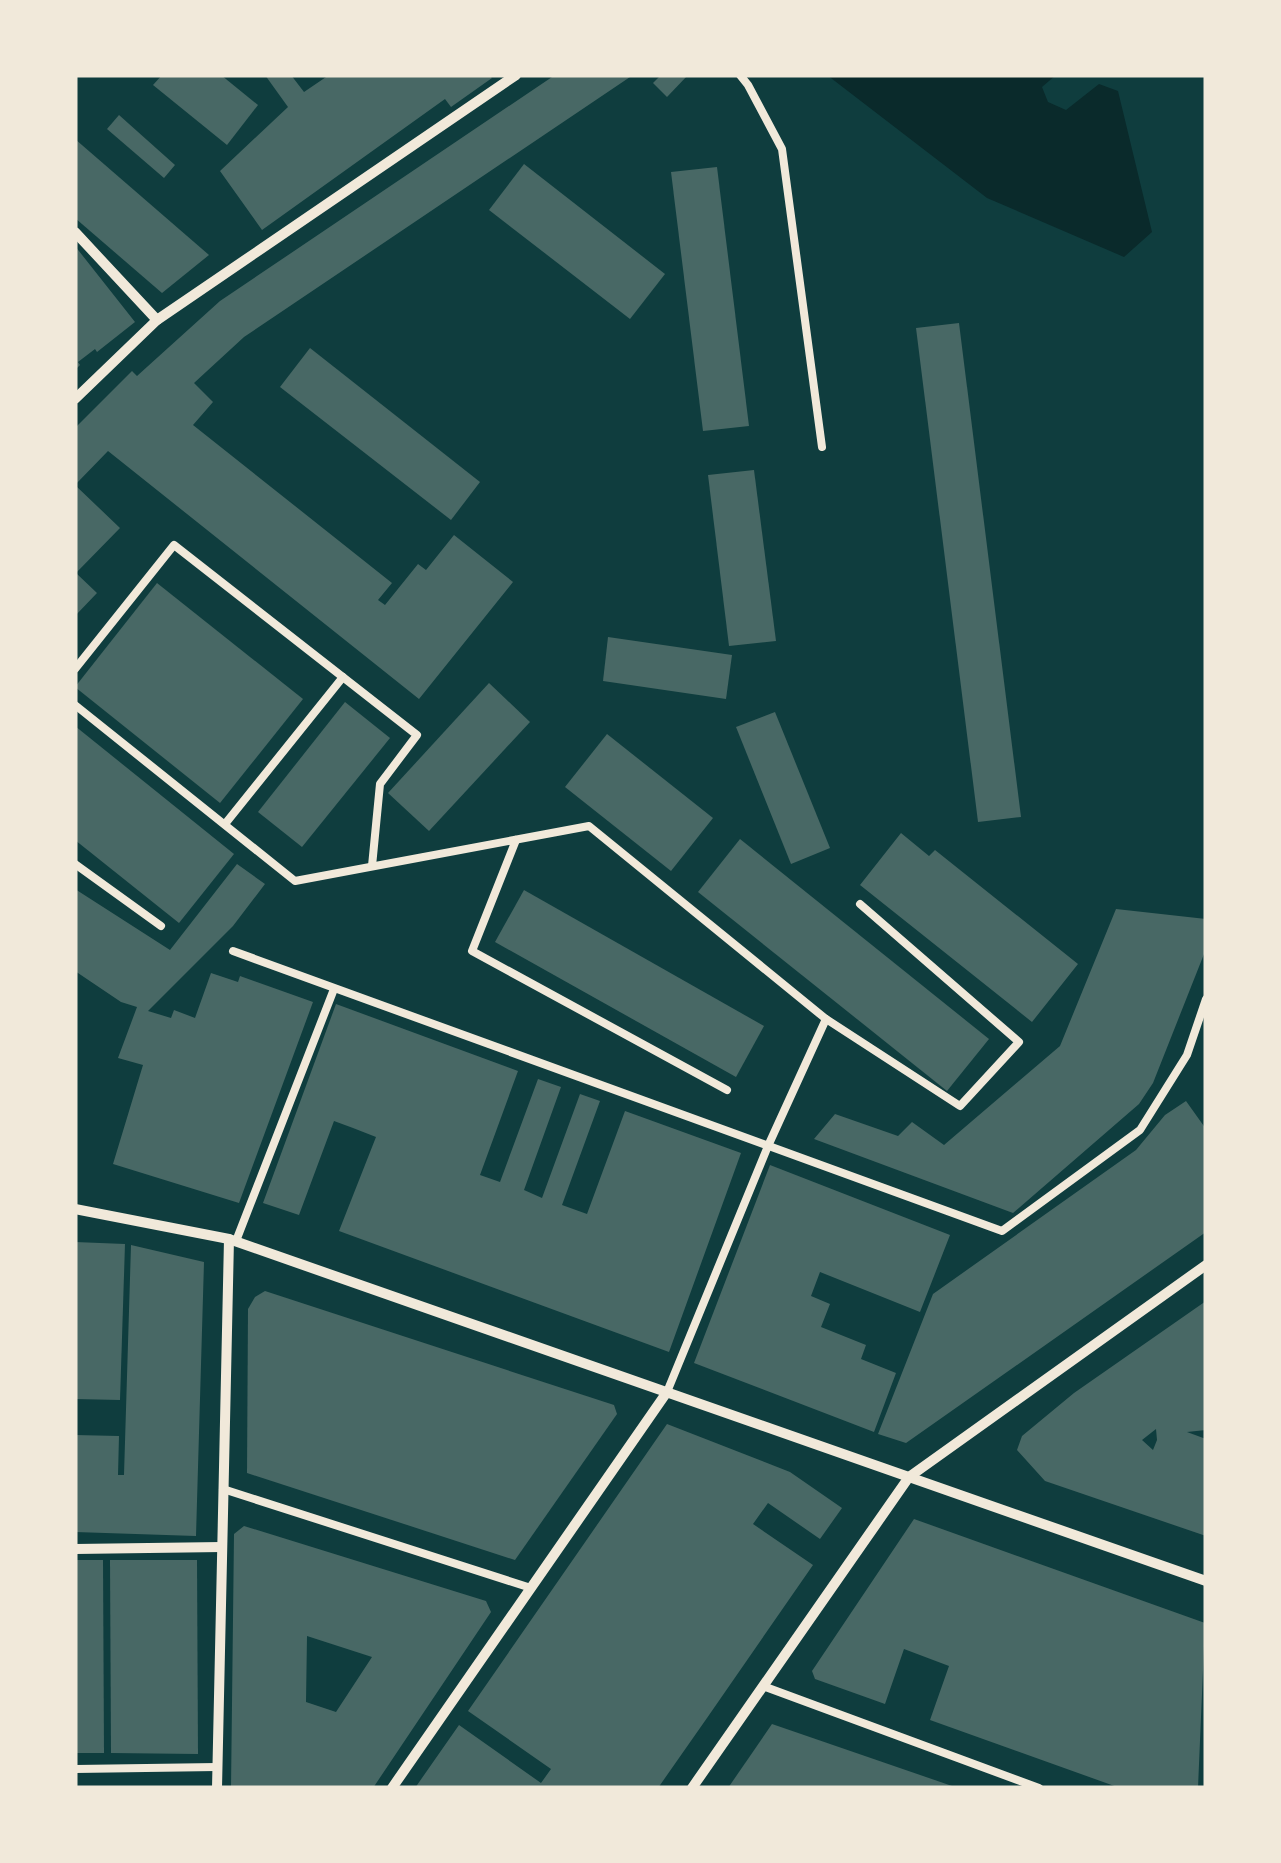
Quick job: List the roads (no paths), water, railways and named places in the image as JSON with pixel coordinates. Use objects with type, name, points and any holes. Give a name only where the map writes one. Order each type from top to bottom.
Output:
[{"type":"street","points":[[75,399],[157,320],[516,75]]},
{"type":"street","points":[[75,232],[157,320]]},
{"type":"street","points":[[75,1209],[233,1240],[1206,1581]]},
{"type":"street","points":[[217,1788],[233,1240]]},
{"type":"street","points":[[692,1788],[909,1477],[1206,1264]]},
{"type":"street","points":[[392,1788],[667,1392]]},
{"type":"street","points":[[75,1550],[222,1547]]},
{"type":"lane","points":[[740,75],[782,149],[822,446]]},
{"type":"lane","points":[[75,669],[174,544],[417,735],[380,784],[372,866]]},
{"type":"lane","points":[[225,824],[342,677]]},
{"type":"lane","points":[[75,704],[295,881],[588,826],[826,1019],[960,1106],[1019,1042],[860,904]]},
{"type":"lane","points":[[516,840],[472,951],[727,1090]]},
{"type":"lane","points":[[75,864],[161,926]]},
{"type":"lane","points":[[233,952],[1002,1231],[1140,1130],[1187,1055],[1206,999]]},
{"type":"lane","points":[[233,1240],[334,989]]},
{"type":"lane","points":[[667,1392],[768,1146],[826,1019]]},
{"type":"lane","points":[[223,1489],[531,1588]]},
{"type":"lane","points":[[763,1686],[1040,1788]]},
{"type":"lane","points":[[75,1769],[217,1767]]},
{"type":"water","points":[[827,75],[1056,75],[1042,87],[1048,102],[1066,110],[1099,84],[1118,91],[1152,232],[1124,257],[987,198]]}]
